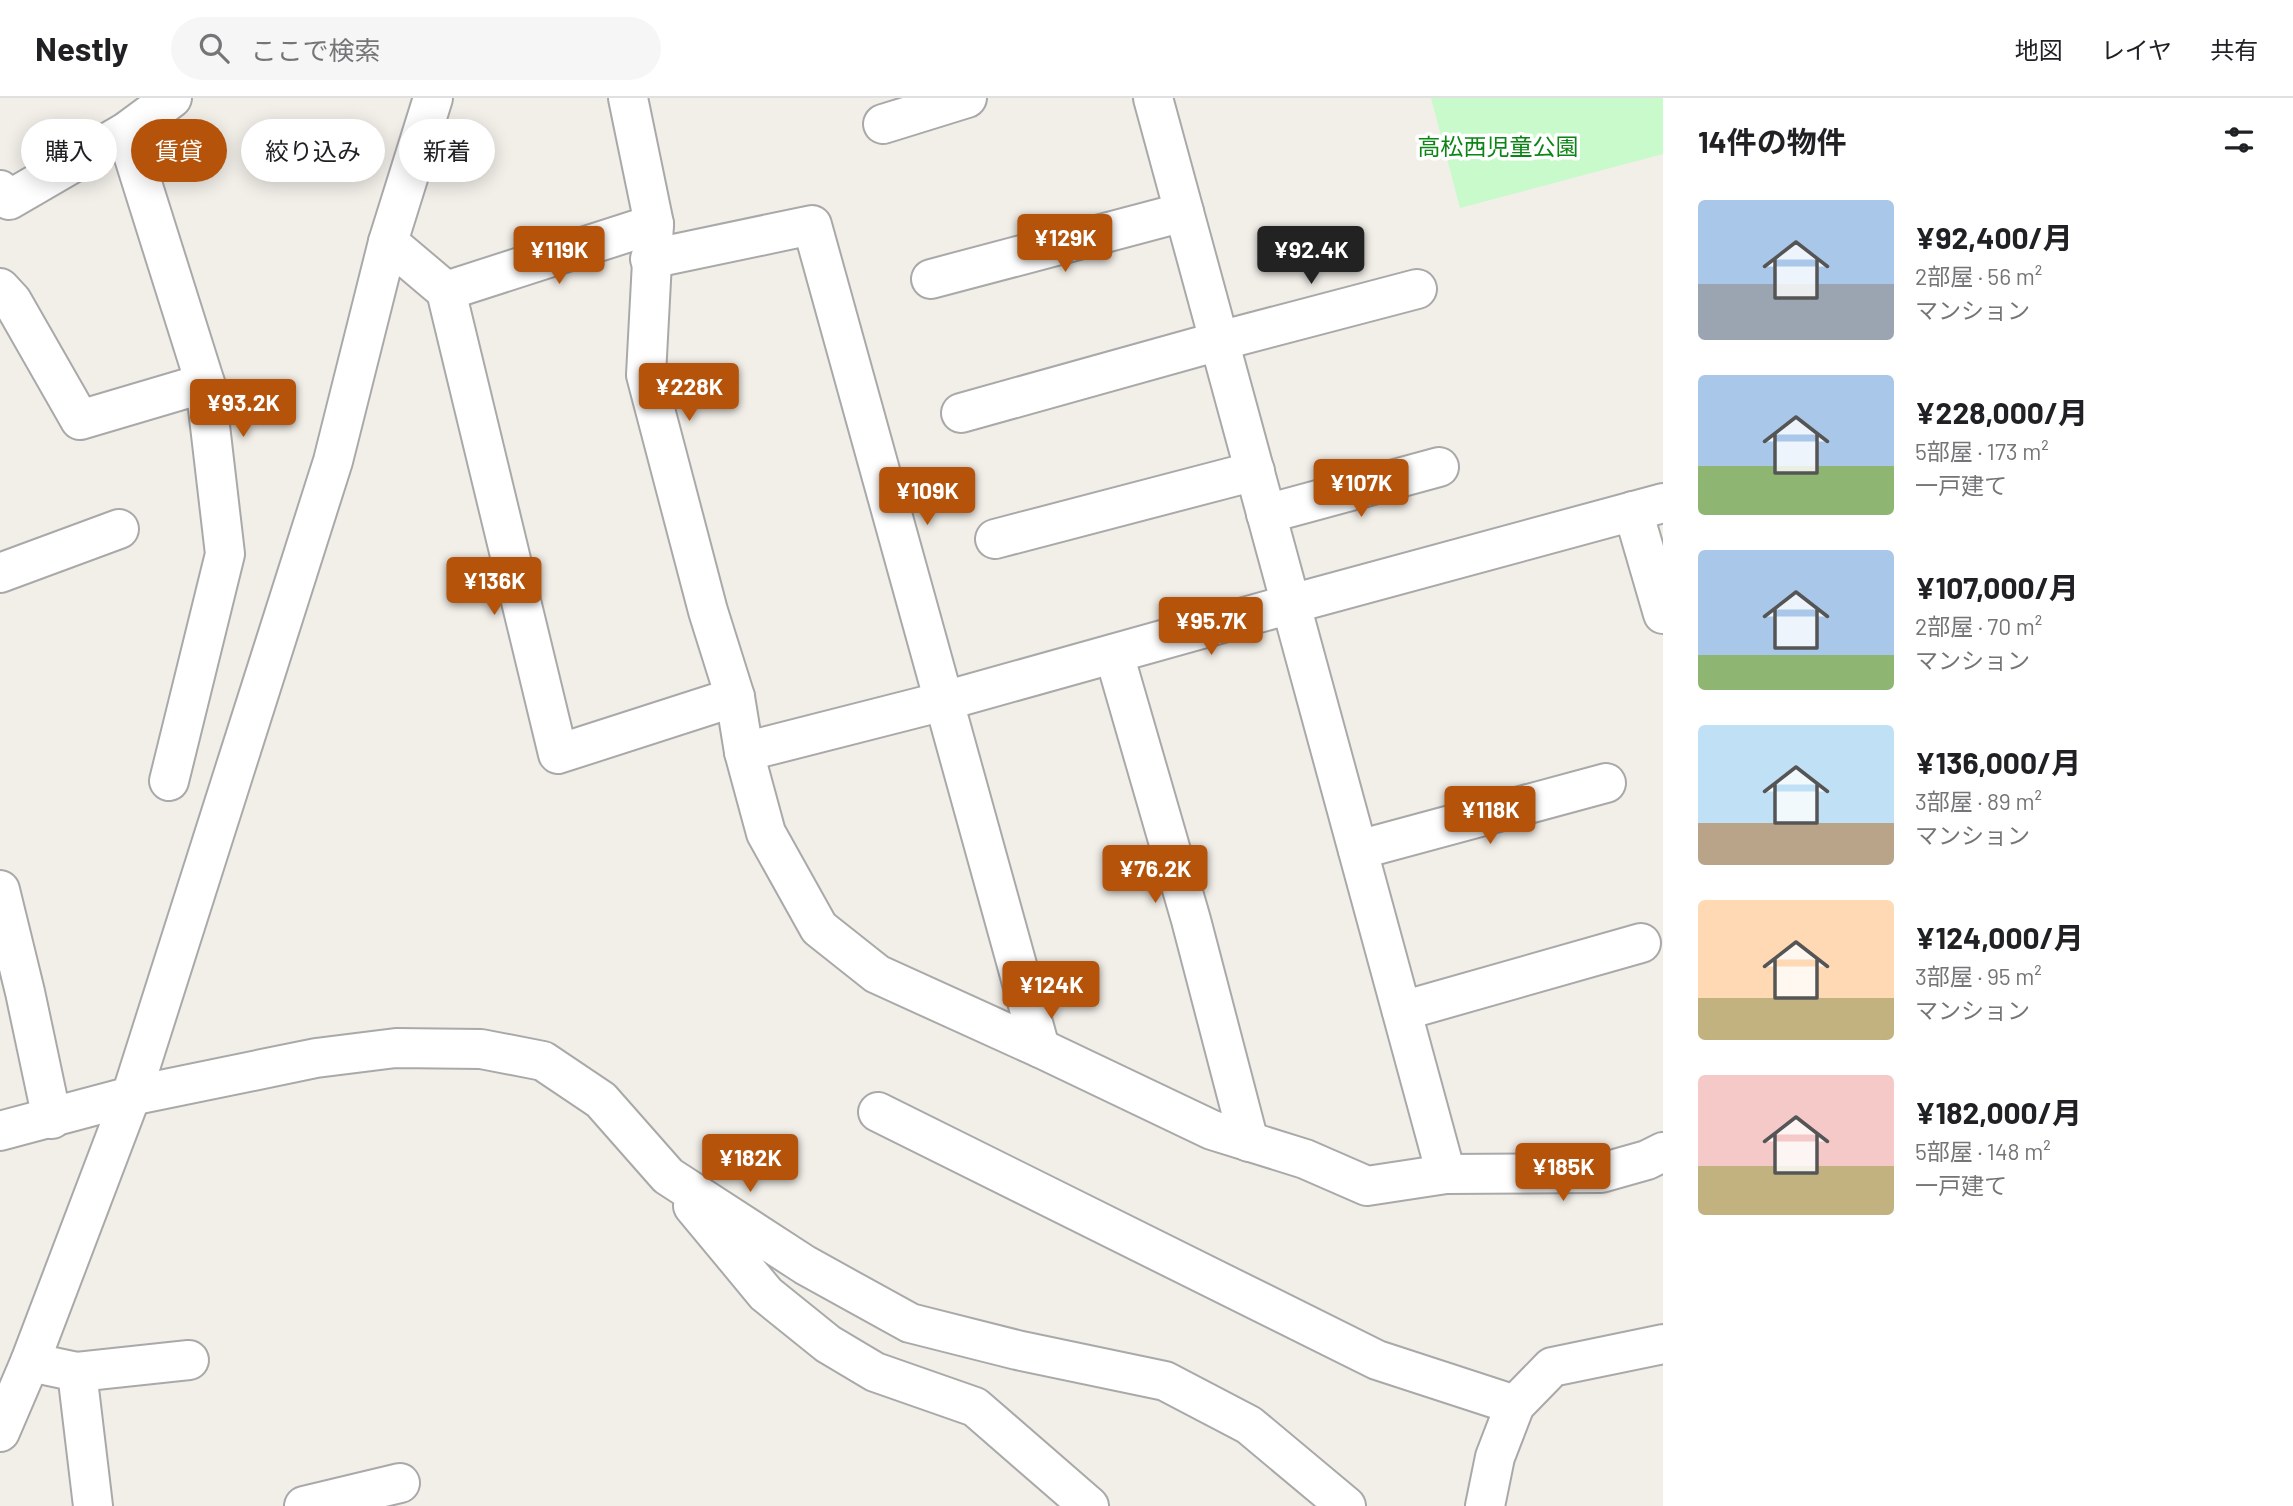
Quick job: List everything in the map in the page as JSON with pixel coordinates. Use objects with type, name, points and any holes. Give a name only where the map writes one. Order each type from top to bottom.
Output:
[{"type":"street","points":[[0,190],[9,200],[126,132],[172,98]]},
{"type":"street","points":[[0,1432],[30,1362],[131,1096],[333,461],[388,242],[433,98]]},
{"type":"street","points":[[628,98],[652,241],[646,375],[708,611],[735,697],[744,752],[766,833],[819,928],[877,974],[1212,1130],[1305,1159],[1367,1186],[1446,1174],[1601,1173],[1647,1160],[1663,1152]]},
{"type":"street","points":[[883,124],[967,98]]},
{"type":"street","points":[[1153,98],[1446,1174]]},
{"type":"street","points":[[126,132],[205,383],[225,554],[169,780]]},
{"type":"street","points":[[931,279],[1184,212]]},
{"type":"street","points":[[446,291],[652,241],[812,225],[1040,1048]]},
{"type":"street","points":[[388,242],[446,291],[558,754],[735,697]]},
{"type":"street","points":[[0,288],[12,301],[80,420],[205,383]]},
{"type":"street","points":[[961,413],[1417,289]]},
{"type":"street","points":[[1266,514],[1439,467]]},
{"type":"street","points":[[995,539],[1255,471]]},
{"type":"street","points":[[744,752],[944,701],[1648,507],[1663,614]]},
{"type":"street","points":[[0,573],[119,529]]},
{"type":"street","points":[[1114,654],[1191,920],[1249,1142]]},
{"type":"street","points":[[1358,850],[1606,783]]},
{"type":"street","points":[[0,890],[52,1119]]},
{"type":"street","points":[[1402,1011],[1642,943]]},
{"type":"street","points":[[0,1131],[131,1096],[316,1058],[396,1048],[481,1049],[543,1061],[601,1100],[766,1294],[828,1344],[875,1372],[975,1408],[1089,1506]]},
{"type":"street","points":[[878,1112],[1377,1360],[1516,1405]]},
{"type":"street","points":[[668,1177],[805,1265],[910,1323],[1017,1350],[1165,1381],[1249,1425],[1346,1506]]},
{"type":"street","points":[[1485,1506],[1494,1457],[1516,1405],[1552,1367],[1663,1344]]},
{"type":"street","points":[[30,1362],[77,1372],[189,1360]]},
{"type":"street","points":[[77,1372],[93,1506]]},
{"type":"street","points":[[304,1506],[400,1483]]},
{"type":"green space","name":"高松西児童公園","points":[[1431,98],[1663,98],[1663,154],[1460,208]]}]
